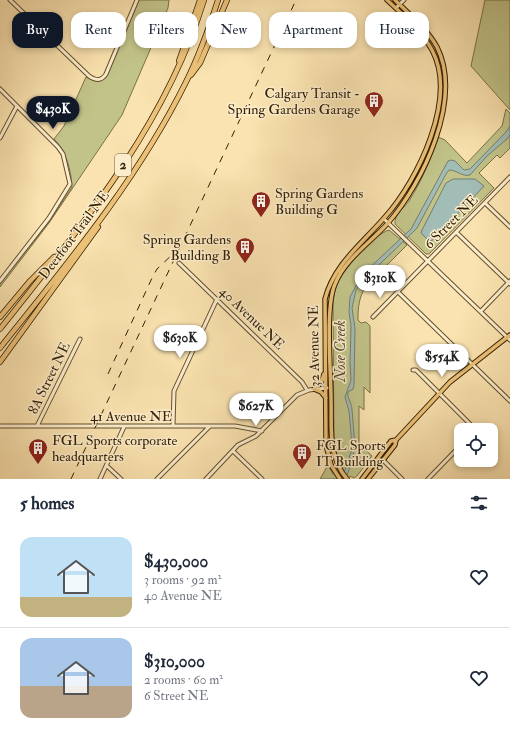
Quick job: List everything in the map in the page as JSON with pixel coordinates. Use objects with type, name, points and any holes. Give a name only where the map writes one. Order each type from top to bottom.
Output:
[{"type":"highway","points":[[175,74],[200,0]]},
{"type":"highway","name":"Deerfoot Trail NE","points":[[0,329],[63,250],[114,180],[144,132],[175,74],[194,30],[204,0]]},
{"type":"highway","name":"Deerfoot Trail NE","points":[[0,348],[115,200],[169,114],[186,82],[208,30],[218,0]]},
{"type":"highway","points":[[186,82],[200,63],[227,0]]},
{"type":"highway","points":[[0,362],[92,238],[115,200]]},
{"type":"highway","points":[[0,317],[30,281],[63,250]]},
{"type":"highway","points":[[0,366],[18,339]]},
{"type":"main road","name":"32 Avenue NE","points":[[339,478],[327,451],[325,299],[327,290],[338,267],[384,219],[412,178],[424,152],[435,118],[440,88],[439,71],[432,50],[420,33],[387,0]]},
{"type":"main road","name":"32 Avenue NE","points":[[347,479],[340,471],[332,450],[332,292],[344,269],[388,223],[416,182],[430,154],[441,120],[446,88],[444,70],[437,48],[423,28],[395,0]]},
{"type":"main road","points":[[368,479],[395,445],[396,440],[439,393],[472,364],[509,337]]},
{"type":"main road","points":[[325,371],[321,383],[314,389],[321,392],[326,398]]},
{"type":"main road","points":[[361,478],[391,441],[396,440]]},
{"type":"street","points":[[10,0],[89,76],[94,79],[104,78],[136,0]]},
{"type":"street","points":[[396,8],[404,0]]},
{"type":"street","points":[[0,90],[60,150],[70,187],[49,218],[0,281]]},
{"type":"street","points":[[0,138],[17,106]]},
{"type":"street","name":"6 Street NE","points":[[373,317],[510,177]]},
{"type":"street","points":[[485,203],[510,227]]},
{"type":"street","points":[[384,219],[509,337]]},
{"type":"street","points":[[456,232],[509,282],[481,311]]},
{"type":"street","name":"40 Avenue NE","points":[[179,263],[302,382],[307,390]]},
{"type":"street","points":[[398,292],[510,401]]},
{"type":"street","points":[[173,426],[174,391],[217,299]]},
{"type":"street","name":"8A Street NE","points":[[37,426],[80,339]]},
{"type":"street","points":[[413,370],[416,370],[469,423]]},
{"type":"street","points":[[206,479],[238,445],[255,437],[294,398],[307,390],[331,388]]},
{"type":"street","name":"41 Avenue NE","points":[[0,426],[235,426],[262,430]]},
{"type":"street","points":[[100,479],[124,427]]},
{"type":"street","points":[[157,479],[209,427]]},
{"type":"street","points":[[233,451],[262,479]]},
{"type":"street","points":[[428,479],[454,452]]},
{"type":"street","points":[[383,460],[402,479]]},
{"type":"street","points":[[107,466],[121,479]]},
{"type":"green space","points":[[139,0],[169,0],[166,12],[134,12],[134,48],[151,48],[122,115],[49,223],[0,287],[0,284],[49,222],[72,187],[65,155],[54,139],[64,126],[86,77],[97,81],[105,78],[119,48],[126,48],[126,30]]},
{"type":"green space","points":[[485,0],[510,0],[510,110],[471,66]]},
{"type":"green space","points":[[506,109],[510,113],[510,148],[500,158],[497,155],[479,173],[494,188],[429,254],[426,254],[395,224],[395,220],[418,186],[438,137],[445,140],[467,163],[502,126]]},
{"type":"green space","points":[[389,230],[407,245],[366,286],[360,298],[358,311],[358,320],[361,323],[366,322],[370,326],[370,393],[364,387],[364,410],[359,406],[359,444],[372,456],[354,478],[350,476],[348,479],[320,479],[328,465],[333,474],[340,465],[336,456],[334,440],[333,307],[335,290],[339,280],[354,259],[376,238]]},
{"type":"water","points":[[510,126],[510,135],[507,139],[487,156],[470,175],[464,175],[449,170],[417,228],[366,276],[356,290],[352,308],[355,329],[354,385],[353,389],[348,392],[352,408],[354,445],[349,470],[345,479],[341,479],[352,450],[349,411],[345,397],[351,380],[350,297],[366,271],[411,229],[448,161],[455,161],[464,170],[470,169]]},
{"type":"water","points":[[453,179],[475,179],[484,186],[433,240],[429,241],[421,233],[422,230],[446,183]]},
{"type":"railway","points":[[71,479],[296,0]]},
{"type":"railway","points":[[108,374],[152,278],[157,269],[175,252]]},
{"type":"place","name":"Calgary Transit - Spring Gardens Garage","points":[[374,118]]},
{"type":"place","name":"Spring Gardens Building G","points":[[261,218]]},
{"type":"place","name":"Spring Gardens Building B","points":[[245,264]]},
{"type":"place","name":"FGL Sports corporate headquarters","points":[[38,465]]},
{"type":"place","name":"FGL Sports IT Building","points":[[302,470]]},
{"type":"water label","name":"Nose Creek","points":[[340,351]]}]
